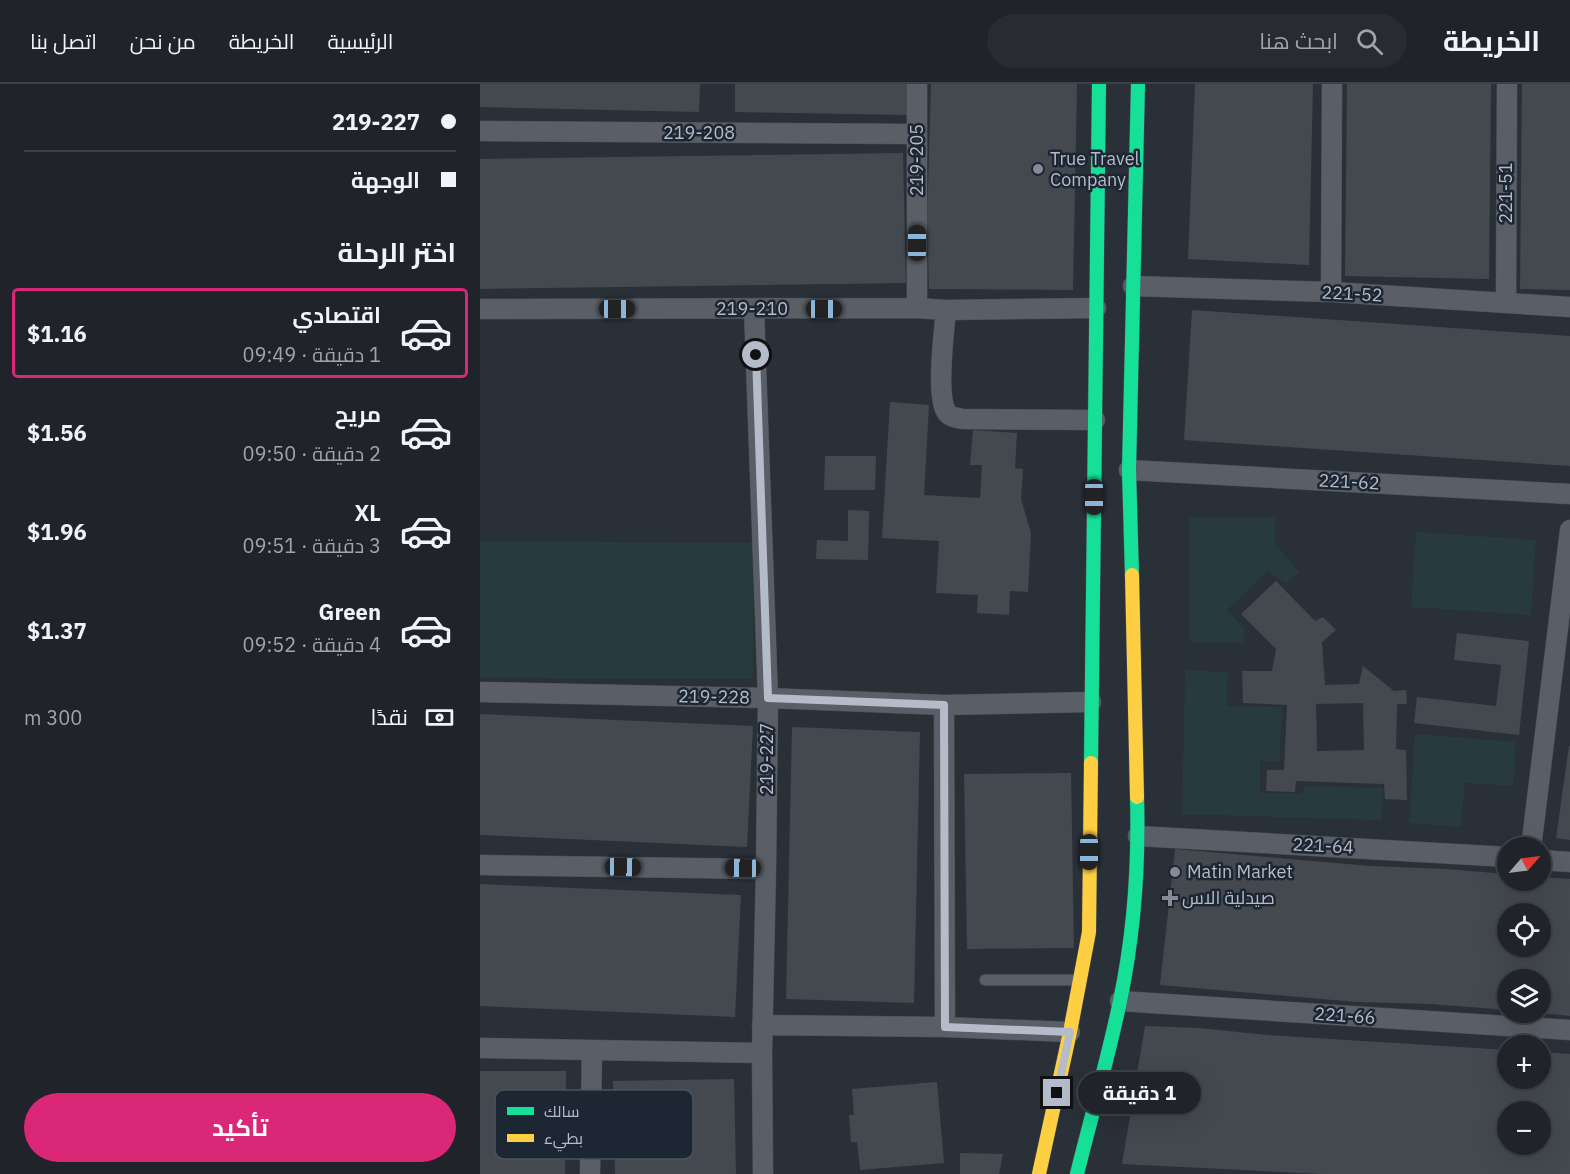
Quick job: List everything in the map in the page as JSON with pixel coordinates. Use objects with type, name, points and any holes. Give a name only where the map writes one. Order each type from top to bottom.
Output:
[{"type":"main road","points":[[1040,1174],[1089,932],[1099,84]]},
{"type":"main road","points":[[1077,1174],[1120,1001],[1133,917],[1138,836],[1129,470],[1138,84]]},
{"type":"street","name":"219-205","points":[[917,84],[917,309]]},
{"type":"street","points":[[1331,292],[1332,84]]},
{"type":"street","name":"221-51","points":[[1506,84],[1506,303]]},
{"type":"street","name":"219-208","points":[[480,131],[917,135]]},
{"type":"street","name":"221-52","points":[[1133,286],[1331,292],[1570,307]]},
{"type":"street","name":"219-210","points":[[480,309],[1096,308]]},
{"type":"street","name":"219-227","points":[[754,309],[768,698],[762,1025],[763,1174]]},
{"type":"street","points":[[946,310],[941,394],[946,412],[951,416],[963,419],[1095,420]]},
{"type":"street","name":"221-62","points":[[1129,470],[1570,494]]},
{"type":"street","points":[[1532,837],[1570,530]]},
{"type":"street","name":"219-228","points":[[480,692],[768,698],[944,705],[1091,702]]},
{"type":"street","points":[[944,705],[945,1027]]},
{"type":"street","name":"221-64","points":[[1138,836],[1497,856]]},
{"type":"street","points":[[1551,861],[1570,862]]},
{"type":"street","points":[[480,865],[766,868]]},
{"type":"street","name":"221-66","points":[[1120,1001],[1570,1030]]},
{"type":"street","points":[[762,1025],[945,1027],[1070,1032]]},
{"type":"street","points":[[480,1048],[762,1053]]},
{"type":"street","points":[[591,1090],[592,1050]]},
{"type":"street","points":[[590,1159],[590,1174]]},
{"type":"lane","points":[[985,980],[1080,980]]},
{"type":"green space","points":[[1189,518],[1275,518],[1275,544],[1299,572],[1286,583],[1267,571],[1227,610],[1246,631],[1243,642],[1190,642]]},
{"type":"green space","points":[[1416,532],[1536,540],[1531,615],[1411,607]]},
{"type":"green space","points":[[480,541],[754,543],[753,679],[480,678]]},
{"type":"green space","points":[[1185,670],[1228,672],[1227,706],[1282,707],[1280,761],[1260,761],[1260,793],[1301,794],[1305,786],[1383,788],[1382,820],[1182,814]]},
{"type":"green space","points":[[1415,734],[1516,742],[1513,786],[1465,783],[1461,827],[1409,823]]},
{"type":"building","points":[[480,84],[700,84],[699,112],[480,107]]},
{"type":"building","points":[[735,84],[908,84],[908,115],[735,112]]},
{"type":"building","points":[[931,84],[1077,84],[1073,290],[929,289],[927,221]]},
{"type":"building","points":[[1195,84],[1313,84],[1309,265],[1188,259]]},
{"type":"building","points":[[1347,84],[1491,84],[1489,279],[1345,276]]},
{"type":"building","points":[[1522,84],[1570,84],[1570,290],[1520,289]]},
{"type":"building","points":[[903,153],[906,283],[480,289],[480,159]]},
{"type":"building","points":[[1192,310],[1570,336],[1570,466],[1184,440]]},
{"type":"building","points":[[890,402],[929,405],[924,495],[980,498],[982,465],[970,465],[973,430],[1017,433],[1015,468],[1023,469],[1021,499],[1031,533],[1028,592],[1010,591],[1009,615],[977,613],[978,595],[936,593],[939,541],[882,538]]},
{"type":"building","points":[[825,456],[876,456],[875,490],[824,490]]},
{"type":"building","points":[[848,510],[869,511],[868,560],[816,559],[817,540],[848,541]]},
{"type":"building","points":[[1276,581],[1315,621],[1323,617],[1336,630],[1322,642],[1325,685],[1359,684],[1363,666],[1394,691],[1406,690],[1407,704],[1397,704],[1396,749],[1406,750],[1407,800],[1385,799],[1384,784],[1296,781],[1295,792],[1266,791],[1267,770],[1284,770],[1287,705],[1243,703],[1242,671],[1272,671],[1276,649],[1241,614]],"holes":[[[1363,703],[1364,750],[1317,751],[1316,704]]]},
{"type":"building","points":[[1457,633],[1529,641],[1519,735],[1414,723],[1417,697],[1496,706],[1501,665],[1454,660]]},
{"type":"building","points":[[480,714],[753,726],[747,847],[480,835]]},
{"type":"building","points":[[792,727],[920,732],[914,1003],[786,999]]},
{"type":"building","points":[[1570,746],[1570,840],[1556,838]]},
{"type":"building","points":[[1071,773],[1074,948],[967,949],[964,774]]},
{"type":"building","points":[[1175,849],[1370,866],[1497,873],[1497,891],[1551,891],[1551,878],[1570,879],[1570,1016],[1551,1014],[1551,969],[1497,969],[1497,1009],[1432,1004],[1356,1002],[1160,985]]},
{"type":"building","points":[[480,884],[741,895],[735,1017],[480,1006]]},
{"type":"building","points":[[1145,1026],[1497,1049],[1497,1089],[1551,1089],[1551,1053],[1570,1054],[1570,1174],[1322,1174],[1122,1164]]},
{"type":"building","points":[[480,1071],[566,1071],[566,1090],[495,1090],[495,1159],[565,1159],[565,1174],[480,1174]]},
{"type":"building","points":[[734,1079],[736,1174],[615,1174],[615,1159],[693,1159],[693,1090],[613,1090],[613,1081]]},
{"type":"building","points":[[937,1082],[944,1163],[860,1170],[857,1142],[851,1142],[849,1115],[854,1115],[852,1089]]},
{"type":"building","points":[[960,1153],[1003,1154],[999,1174],[960,1174]]},
{"type":"traffic: fast","points":[[1091,763],[1099,84]]},
{"type":"traffic: fast","points":[[1132,575],[1129,470],[1138,84]]},
{"type":"traffic: fast","points":[[1077,1174],[1125,976],[1134,899],[1137,797]]},
{"type":"traffic: slow","points":[[1132,575],[1137,797]]},
{"type":"traffic: slow","points":[[1039,1174],[1089,932],[1091,763]]},
{"type":"place","name":"True Travel Company","points":[[1038,169]]},
{"type":"place","name":"Matin Market","points":[[1175,872]]},
{"type":"place","name":"صيدلية الاس","points":[[1170,898]]},
{"type":"route","points":[[756,355],[768,698],[944,705],[945,1027],[1070,1032],[1057,1093]]}]
